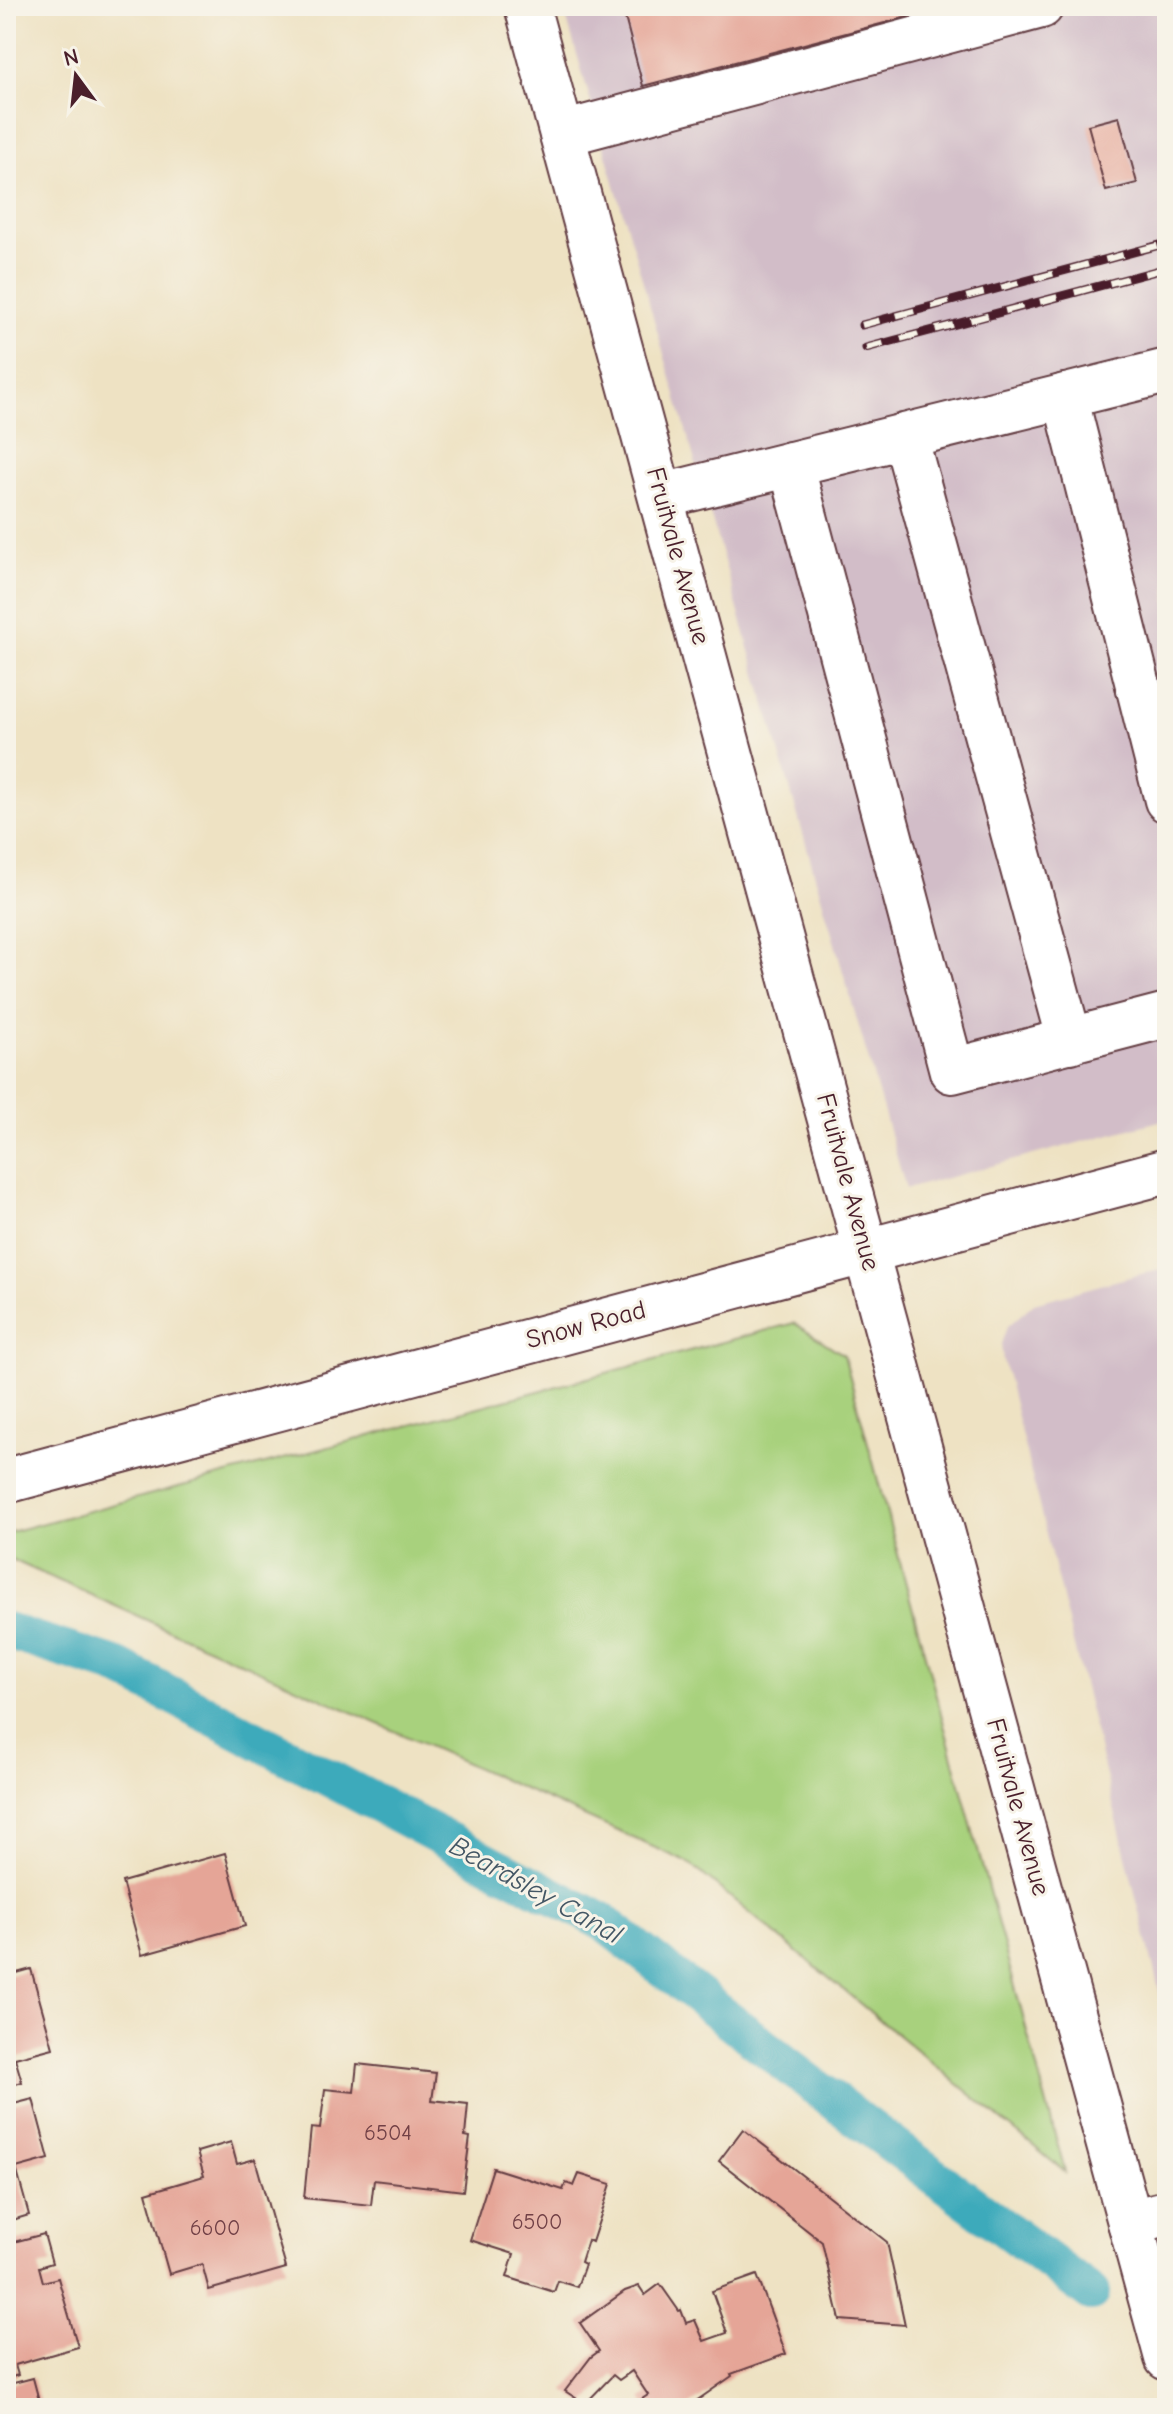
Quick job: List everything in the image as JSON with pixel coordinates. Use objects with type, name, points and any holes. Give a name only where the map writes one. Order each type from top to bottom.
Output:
[{"type":"main road","name":"Fruitvale Avenue","points":[[527,6],[866,1250],[1149,2218],[1167,2358]]},
{"type":"main road","points":[[562,134],[1041,6]]},
{"type":"main road","points":[[662,496],[1167,371]]},
{"type":"main road","points":[[1065,396],[1167,800]]},
{"type":"main road","points":[[905,436],[1070,1041]]},
{"type":"main road","points":[[791,464],[952,1071],[1167,1015]]},
{"type":"main road","name":"Snow Road","points":[[6,1481],[1167,1171]]},
{"type":"shaded area","points":[[563,6],[1167,6],[1167,1119],[906,1189]]},
{"type":"shaded area","points":[[1167,1267],[1167,2022],[1001,1344],[1007,1327],[1034,1303]]},
{"type":"green space","points":[[794,1323],[844,1355],[1065,2172],[689,1863],[6,1557],[6,1533]]},
{"type":"building","points":[[622,6],[946,6],[946,7],[643,86]]},
{"type":"building","points":[[1119,117],[1137,183],[1106,191],[1088,125]]},
{"type":"building","points":[[225,1853],[245,1926],[142,1955],[122,1882]]},
{"type":"building","points":[[31,1969],[53,2048],[15,2058],[22,2082],[6,2087],[6,1976]]},
{"type":"building","points":[[357,2064],[436,2073],[432,2100],[468,2104],[465,2136],[470,2137],[463,2191],[374,2180],[371,2205],[304,2198],[311,2128],[320,2129],[325,2089],[354,2092]]},
{"type":"building","points":[[33,2099],[49,2159],[16,2168],[29,2215],[6,2222],[6,2106]]},
{"type":"building","points":[[743,2129],[887,2242],[905,2325],[840,2320],[822,2242],[719,2161]]},
{"type":"building","points":[[231,2142],[237,2164],[255,2159],[286,2268],[209,2290],[202,2264],[169,2274],[146,2193],[204,2176],[197,2152]]},
{"type":"building","points":[[493,2168],[563,2190],[566,2183],[574,2186],[579,2174],[611,2184],[592,2242],[588,2240],[581,2262],[585,2264],[577,2287],[558,2281],[554,2292],[507,2277],[514,2254],[470,2240]]},
{"type":"building","points":[[44,2234],[52,2263],[39,2267],[43,2282],[58,2278],[78,2347],[15,2365],[18,2375],[6,2379],[6,2244]]},
{"type":"building","points":[[757,2275],[786,2354],[731,2374],[686,2408],[648,2408],[642,2399],[648,2395],[632,2371],[619,2380],[613,2375],[585,2404],[565,2391],[599,2351],[580,2323],[625,2291],[639,2286],[645,2295],[660,2284],[681,2310],[686,2323],[695,2320],[704,2341],[727,2333],[712,2291]]},
{"type":"building","points":[[33,2378],[41,2408],[6,2408],[6,2385]]},
{"type":"waterway","name":"Beardsley Canal","points":[[6,1631],[116,1666],[603,1922],[822,2092],[1091,2293]]},
{"type":"railway","points":[[862,325],[1167,243]]},
{"type":"railway","points":[[866,348],[1167,268]]}]
